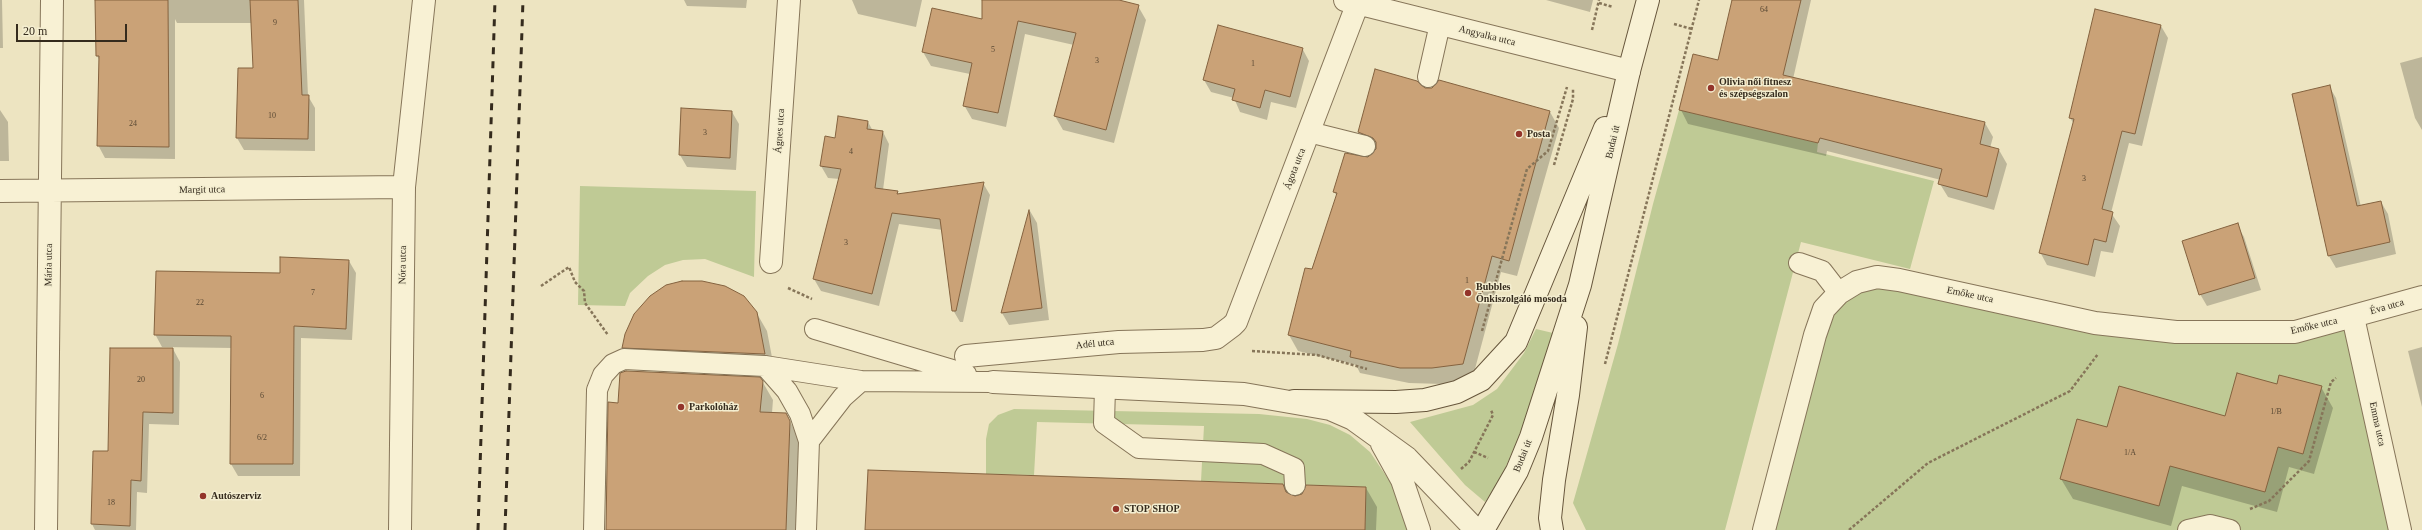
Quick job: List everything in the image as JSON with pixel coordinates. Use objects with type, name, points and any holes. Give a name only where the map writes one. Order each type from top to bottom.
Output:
[{"type":"street","name":"Mária utca","points":[[46,530],[52,0]]},
{"type":"street","name":"Nóra utca","points":[[400,530],[404,187],[424,0]]},
{"type":"street","name":"Ágnes utca","points":[[771,262],[789,0]]},
{"type":"street","name":"Budai út","points":[[1483,530],[1517,471],[1531,437],[1580,284],[1629,71],[1648,0]]},
{"type":"street","name":"Angyalka utca","points":[[1354,1],[1629,71]]},
{"type":"street","name":"Ágota utca","points":[[1227,330],[1236,322],[1309,132],[1354,1]]},
{"type":"street","points":[[1294,401],[1396,402],[1425,400],[1457,392],[1481,380],[1516,342],[1629,71]]},
{"type":"street","name":"Margit utca","points":[[0,191],[50,192],[404,187]]},
{"type":"street","name":"Emőke utca","points":[[1764,530],[1815,335],[1824,309],[1839,292],[1858,282],[1877,277],[2095,323],[2176,332],[2295,332],[2353,317]]},
{"type":"street","name":"Budai út","points":[[1552,530],[1550,518],[1554,480],[1568,395],[1580,284]]},
{"type":"street","name":"Éva utca","points":[[2353,317],[2422,297]]},
{"type":"street","name":"Emma utca","points":[[2353,317],[2400,530]]},
{"type":"street","name":"Adél utca","points":[[966,356],[1119,342],[1203,340],[1216,338],[1227,330]]},
{"type":"street","points":[[993,382],[1244,394],[1294,401],[1330,409],[1353,419],[1407,458],[1476,530]]},
{"type":"street","points":[[1378,438],[1402,480],[1419,530]]},
{"type":"lane","points":[[1428,77],[1440,24]]},
{"type":"lane","points":[[1309,132],[1365,146]]},
{"type":"lane","points":[[1799,263],[1822,271],[1839,292]]},
{"type":"lane","points":[[815,329],[993,382]]},
{"type":"lane","points":[[594,530],[598,390],[603,374],[613,364],[624,359],[765,366],[861,380],[993,382]]},
{"type":"lane","points":[[765,366],[787,391],[800,414],[809,441],[806,530]]},
{"type":"lane","points":[[809,441],[843,397],[861,380]]},
{"type":"lane","points":[[1105,388],[1104,423],[1139,448],[1263,454],[1294,468],[1295,485]]},
{"type":"lane","points":[[2188,530],[2210,525],[2230,530]]},
{"type":"path","points":[[1603,369],[1699,0]]},
{"type":"path","points":[[1481,334],[1527,169],[1548,151],[1565,91]]},
{"type":"path","points":[[541,286],[569,266],[575,282],[584,291],[585,303],[624,359]]},
{"type":"path","points":[[1849,530],[1928,463],[2070,392],[2121,326]]},
{"type":"path","points":[[1227,330],[1250,339],[1247,351],[1316,355],[1369,370]]},
{"type":"path","points":[[2210,525],[2269,501],[2309,461],[2331,382],[2362,356]]},
{"type":"path","points":[[1436,489],[1469,462],[1493,415],[1481,380]]},
{"type":"green space","points":[[1679,110],[1818,143],[1817,152],[1934,181],[1910,269],[1801,242],[1725,530],[1586,530],[1573,503],[1618,344],[1653,204]]},
{"type":"green space","points":[[580,186],[756,191],[754,277],[705,259],[683,260],[665,265],[648,276],[630,293],[625,306],[578,305]]},
{"type":"green space","points":[[1857,282],[2176,332],[2353,317],[2400,530],[1764,530],[1815,335]]},
{"type":"green space","points":[[1536,329],[1553,333],[1524,425],[1500,480],[1485,502],[1465,485],[1410,422],[1473,405],[1497,389],[1524,353]]},
{"type":"green space","points":[[1014,409],[1259,414],[1307,419],[1330,425],[1350,435],[1370,452],[1399,495],[1413,530],[1365,530],[1366,487],[1201,481],[1204,426],[1037,422],[1034,475],[986,474],[986,439],[989,424],[998,415]]},
{"type":"building","points":[[95,0],[168,0],[169,147],[97,146],[99,56],[96,56]]},
{"type":"building","points":[[250,0],[298,0],[302,95],[309,95],[308,139],[236,138],[238,68],[253,68]]},
{"type":"building","points":[[982,0],[1119,0],[1139,5],[1106,130],[1054,116],[1076,33],[1018,21],[998,113],[963,106],[972,63],[922,52],[932,8],[982,19]]},
{"type":"building","points":[[1732,0],[1801,0],[1783,75],[1985,122],[1980,144],[1999,149],[1987,197],[1938,184],[1942,169],[1820,138],[1818,143],[1679,110],[1693,54],[1718,60]]},
{"type":"building","points":[[2095,9],[2161,25],[2135,134],[2122,131],[2102,209],[2113,212],[2106,242],[2094,239],[2088,265],[2039,253],[2074,119],[2069,118]]},
{"type":"building","points":[[1218,25],[1303,48],[1290,97],[1265,90],[1260,108],[1232,100],[1235,89],[1203,80]]},
{"type":"building","points":[[1375,69],[1417,81],[1425,88],[1432,88],[1439,80],[1550,111],[1509,261],[1492,256],[1463,364],[1432,368],[1400,368],[1350,357],[1351,351],[1288,335],[1305,268],[1312,269],[1337,193],[1333,192],[1345,153],[1368,157],[1376,149],[1376,142],[1373,138],[1358,132]]},
{"type":"building","points":[[2330,85],[2357,206],[2381,201],[2390,242],[2328,256],[2292,94]]},
{"type":"building","points":[[681,108],[732,111],[730,158],[679,155]]},
{"type":"building","points":[[838,116],[868,121],[867,129],[883,131],[875,188],[898,191],[897,194],[984,182],[956,311],[952,311],[940,219],[892,213],[872,294],[813,279],[841,169],[820,166],[825,136],[835,138]]},
{"type":"building","points":[[1029,210],[1042,308],[1001,313]]},
{"type":"building","points":[[2238,223],[2255,278],[2199,295],[2182,241]]},
{"type":"building","points":[[280,257],[349,260],[346,329],[294,326],[293,464],[230,464],[231,336],[154,335],[156,271],[280,273]]},
{"type":"building","points":[[682,281],[702,281],[725,286],[744,296],[757,312],[765,354],[622,348],[625,334],[634,314],[650,296],[666,285]]},
{"type":"building","points":[[110,348],[173,348],[173,413],[143,412],[141,481],[131,480],[130,526],[91,524],[93,451],[108,451]]},
{"type":"building","name":"Parkolóház","points":[[626,371],[760,377],[763,381],[760,412],[786,413],[790,421],[786,530],[606,530],[608,402],[618,403],[620,373]]},
{"type":"building","points":[[2237,373],[2277,384],[2279,375],[2322,386],[2303,454],[2278,447],[2265,492],[2170,466],[2159,506],[2060,479],[2077,419],[2107,427],[2119,386],[2225,416]]},
{"type":"building","name":"STOP SHOP","points":[[868,470],[1283,484],[1286,492],[1295,496],[1302,494],[1306,485],[1366,487],[1365,530],[865,530]]},
{"type":"railway","points":[[478,530],[495,0]]},
{"type":"railway","points":[[505,530],[523,0]]},
{"type":"place","name":"Olivia női fitnesz és szépségszalon","points":[[1711,88]]},
{"type":"place","name":"Posta","points":[[1519,134]]},
{"type":"place","name":"Bubbles Önkiszolgáló mosoda","points":[[1468,293]]},
{"type":"place","name":"Parkolóház","points":[[681,407]]},
{"type":"place","name":"Autószerviz","points":[[203,496]]},
{"type":"place","name":"STOP SHOP","points":[[1116,509]]}]
